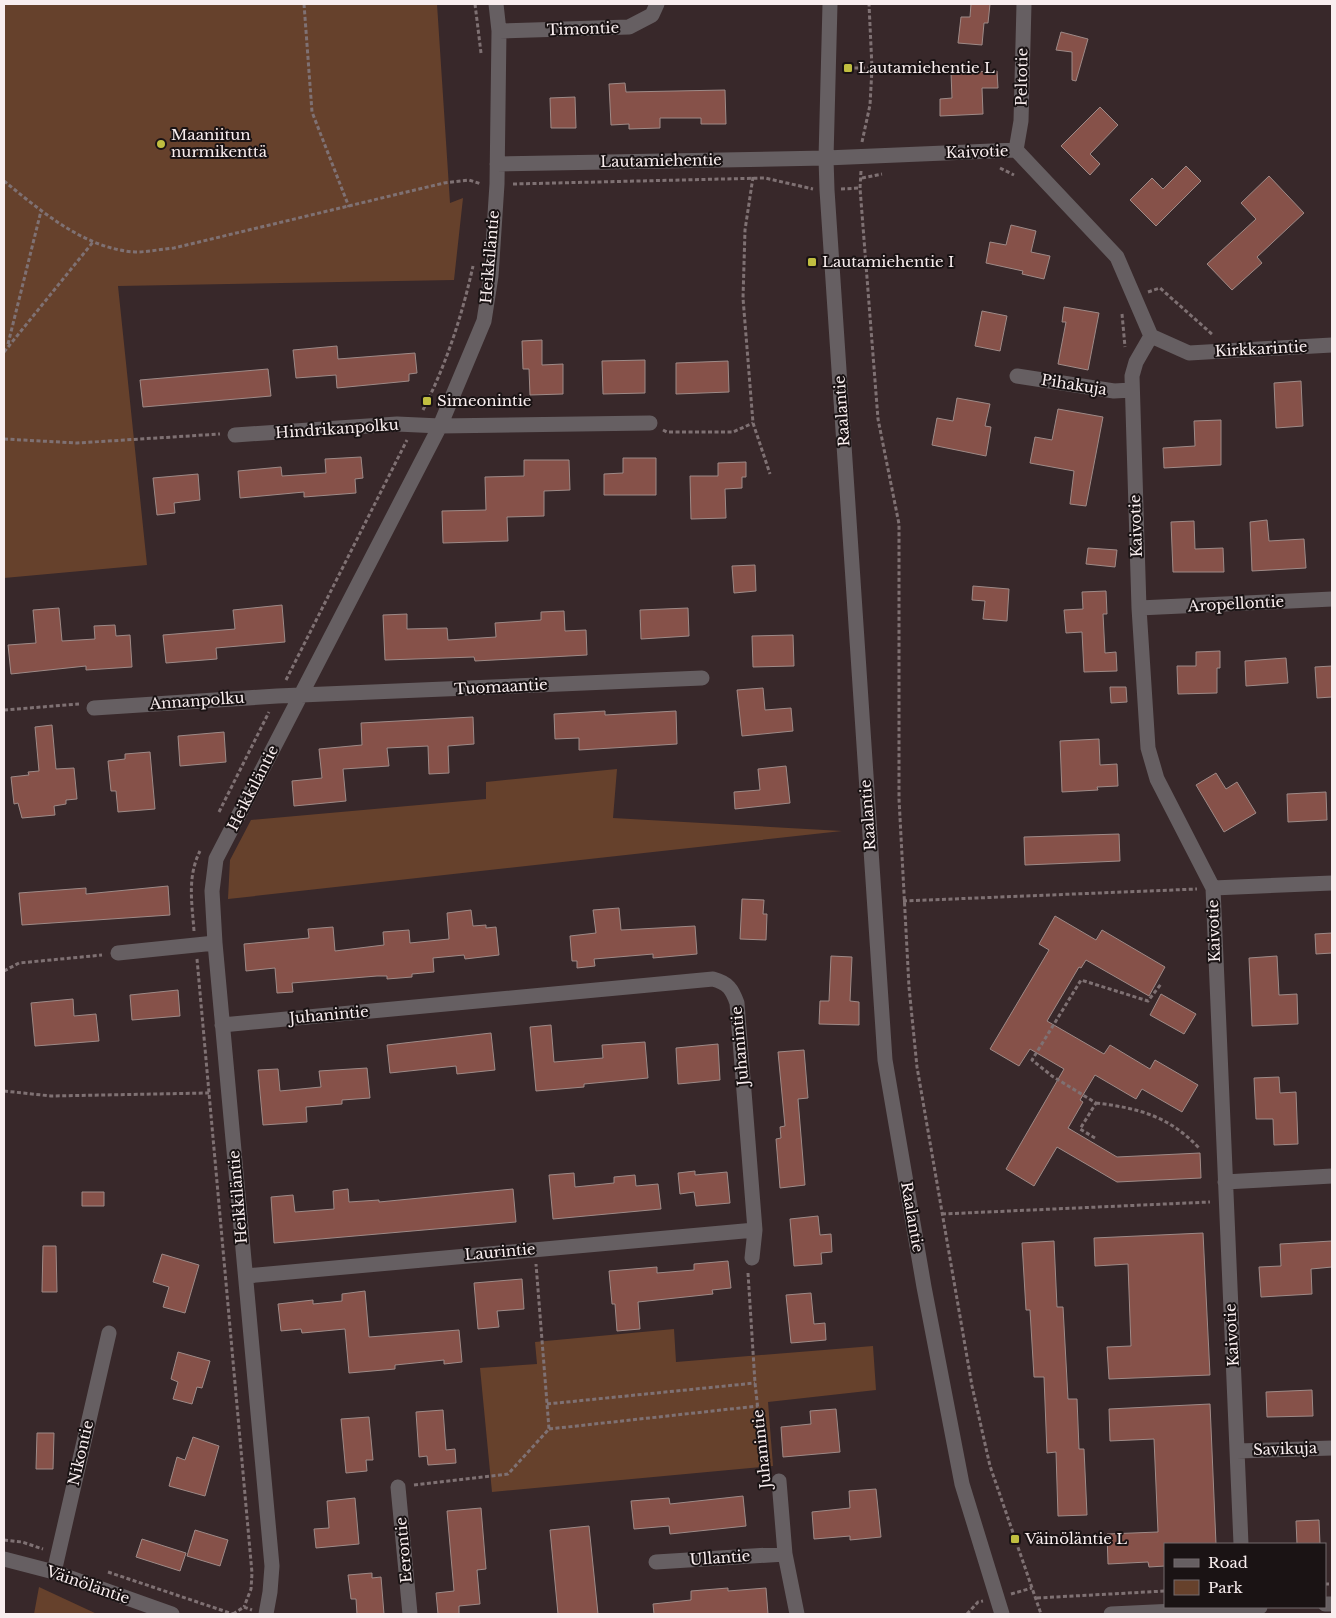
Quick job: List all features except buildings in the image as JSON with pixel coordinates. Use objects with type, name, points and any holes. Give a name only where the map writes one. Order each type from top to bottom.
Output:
[{"type":"street","name":"Heikkiläntie","points":[[266,1614],[272,1566],[215,943],[212,891],[216,859],[440,426],[484,321],[491,276],[497,184],[499,31],[496,4]]},
{"type":"street","name":"Timontie","points":[[499,31],[629,27],[652,15],[657,4]]},
{"type":"street","name":"Raalantie","points":[[830,4],[826,158],[884,1060],[924,1287],[962,1484],[1002,1614]]},
{"type":"street","name":"Peltotie","points":[[1016,150],[1021,122],[1024,4]]},
{"type":"street","name":"Kaivotie","points":[[826,158],[1016,150],[1117,257],[1135,295],[1151,336],[1136,362],[1132,376],[1139,608],[1148,748],[1157,779],[1213,888],[1241,1543]]},
{"type":"street","name":"Lautamiehentie","points":[[497,164],[826,158]]},
{"type":"street","name":"Kirkkarintie","points":[[1151,336],[1190,353],[1332,345]]},
{"type":"street","name":"Pihakuja","points":[[1017,376],[1114,391],[1132,390]]},
{"type":"street","points":[[440,426],[650,423]]},
{"type":"street","name":"Hindrikanpolku","points":[[235,435],[397,424],[440,426]]},
{"type":"street","name":"Aropellontie","points":[[1139,608],[1332,599]]},
{"type":"street","name":"Tuomaantie","points":[[300,696],[702,678]]},
{"type":"street","name":"Annanpolku","points":[[94,708],[300,696]]},
{"type":"street","points":[[1213,888],[1332,883]]},
{"type":"street","points":[[118,953],[215,943]]},
{"type":"street","name":"Juhanintie","points":[[222,1025],[713,979],[725,983],[733,990],[738,1003],[755,1230],[752,1258]]},
{"type":"street","points":[[1225,1182],[1332,1176]]},
{"type":"street","name":"Laurintie","points":[[246,1276],[535,1248],[755,1230]]},
{"type":"street","name":"Nikontie","points":[[54,1572],[109,1333]]},
{"type":"street","name":"Savikuja","points":[[1237,1451],[1332,1448]]},
{"type":"street","points":[[772,1478],[797,1614]]},
{"type":"street","name":"Eerontie","points":[[398,1487],[410,1614]]},
{"type":"street","name":"Ullantie","points":[[656,1562],[785,1554]]},
{"type":"street","name":"Väinöläntie","points":[[4,1559],[54,1572],[172,1614]]},
{"type":"street","points":[[1111,1614],[1244,1610]]},
{"type":"path","points":[[304,4],[312,112],[349,206]]},
{"type":"path","points":[[474,4],[481,54]]},
{"type":"path","points":[[869,4],[872,68],[870,105],[862,139],[860,188],[878,419],[899,524],[899,799],[903,901],[917,1067],[972,1386],[990,1466],[1041,1614]]},
{"type":"path","points":[[848,68],[872,68]]},
{"type":"path","points":[[752,159],[753,178],[745,230],[743,298],[753,423],[770,474]]},
{"type":"path","points":[[994,167],[1020,178]]},
{"type":"path","points":[[861,178],[886,172]]},
{"type":"path","points":[[480,193],[481,175]]},
{"type":"path","points":[[4,181],[41,211],[93,242],[135,252],[174,248],[444,183],[469,180],[481,184],[497,184],[765,178],[805,188],[828,190],[860,188]]},
{"type":"path","points":[[8,348],[41,211]]},
{"type":"path","points":[[4,352],[93,242]]},
{"type":"path","points":[[217,817],[440,376],[456,334],[475,260]]},
{"type":"path","points":[[1125,356],[1120,300],[1160,288],[1217,338]]},
{"type":"path","points":[[650,423],[667,432],[734,432],[753,423]]},
{"type":"path","points":[[4,439],[77,443],[209,433],[235,435]]},
{"type":"path","points":[[4,710],[77,703],[94,708]]},
{"type":"path","points":[[204,843],[195,860],[190,884],[252,1573],[251,1589],[244,1607]]},
{"type":"path","points":[[903,901],[1213,888]]},
{"type":"path","points":[[4,971],[19,963],[118,953]]},
{"type":"path","points":[[1162,984],[1148,1001],[1081,980],[1032,1060],[1052,1076],[1096,1103],[1130,1107],[1158,1116],[1185,1133],[1199,1148]]},
{"type":"path","points":[[4,1092],[51,1096],[209,1093]]},
{"type":"path","points":[[1095,1138],[1080,1129],[1096,1103]]},
{"type":"path","points":[[942,1214],[1226,1201]]},
{"type":"path","points":[[535,1248],[549,1429]]},
{"type":"path","name":"Juhanintie","points":[[752,1258],[748,1274],[755,1383],[772,1478]]},
{"type":"path","points":[[547,1404],[755,1383]]},
{"type":"path","points":[[398,1487],[508,1474],[549,1429],[758,1406]]},
{"type":"path","points":[[1037,1598],[1164,1591]]},
{"type":"green space","points":[[4,4],[437,4],[450,203],[463,198],[454,280],[118,286],[147,565],[4,578]]},
{"type":"green space","points":[[617,769],[613,818],[842,831],[228,899],[230,860],[251,820],[486,799],[486,782]]},
{"type":"green space","points":[[674,1329],[676,1362],[873,1346],[876,1390],[768,1402],[773,1466],[492,1492],[480,1368],[537,1364],[535,1342]]},
{"type":"green space","points":[[39,1587],[97,1614],[34,1614]]},
{"type":"place","name":"Lautamiehentie L","points":[[848,68]]},
{"type":"place","name":"Maaniitun nurmikenttä","points":[[161,144]]},
{"type":"place","name":"Lautamiehentie I","points":[[812,262]]},
{"type":"place","name":"Simeonintie","points":[[427,401]]},
{"type":"place","name":"Väinöläntie L","points":[[1015,1539]]}]
